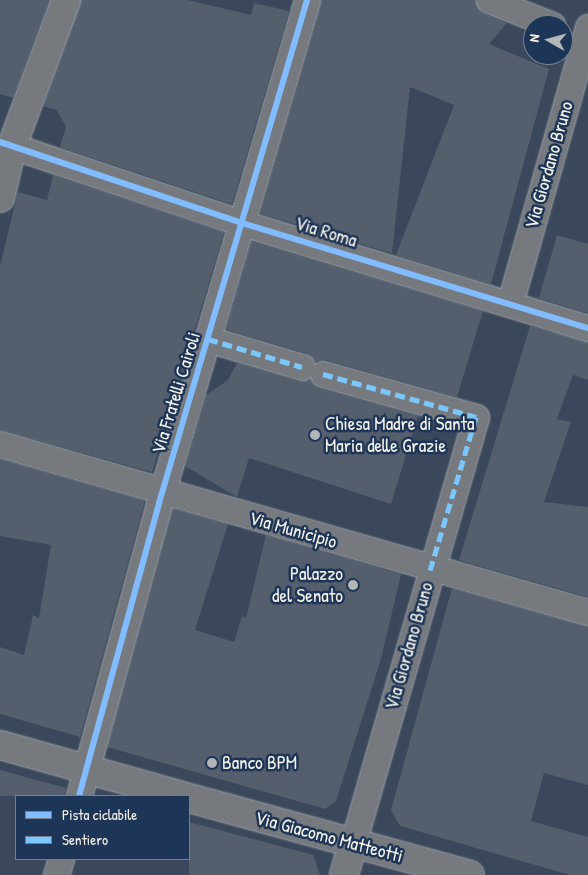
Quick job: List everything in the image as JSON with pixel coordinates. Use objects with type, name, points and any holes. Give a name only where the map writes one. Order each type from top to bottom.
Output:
[{"type":"main road","points":[[1,193],[6,144],[28,102],[66,0]]},
{"type":"main road","points":[[0,744],[179,795]]},
{"type":"main road","name":"Via Giacomo Matteotti","points":[[190,798],[470,875]]},
{"type":"main road","name":"Via Giordano Bruno","points":[[344,875],[353,844]]},
{"type":"street","name":"Via Fratelli Cairoli","points":[[79,795],[162,492],[307,0]]},
{"type":"street","points":[[489,0],[527,15]]},
{"type":"street","name":"Via Giordano Bruno","points":[[510,303],[581,34]]},
{"type":"street","name":"Via Roma","points":[[6,144],[242,223],[588,328]]},
{"type":"street","name":"Via Giordano Bruno","points":[[208,339],[476,418],[430,570],[353,844]]},
{"type":"street","name":"Via Municipio","points":[[0,444],[430,570],[588,612]]},
{"type":"street","points":[[56,875],[61,860]]},
{"type":"building","points":[[0,0],[49,0],[13,98],[0,94]]},
{"type":"building","points":[[81,0],[188,0],[251,15],[254,3],[289,11],[232,204],[60,147],[66,127],[57,110],[43,106]]},
{"type":"building","points":[[321,0],[475,0],[483,13],[507,23],[489,44],[523,58],[523,65],[539,65],[549,69],[491,284],[396,255],[454,105],[410,87],[392,253],[259,213]]},
{"type":"building","points":[[53,175],[224,232],[152,472],[0,430],[0,266],[18,192],[47,200]]},
{"type":"building","points":[[557,235],[588,244],[588,313],[539,298]]},
{"type":"building","points":[[251,241],[483,311],[457,397],[327,360],[315,362],[306,353],[225,329]]},
{"type":"building","points":[[530,326],[588,342],[588,380],[573,375],[557,419],[571,422],[544,502],[588,507],[588,597],[459,560]]},
{"type":"building","name":"Chiesa Madre di Santa Maria delle Grazie","points":[[237,363],[298,381],[310,379],[319,388],[418,416],[391,504],[249,458],[237,497],[185,466],[206,395],[228,380]]},
{"type":"building","points":[[0,459],[145,500],[80,737],[0,714],[0,647],[24,655],[33,615],[39,618],[51,545],[0,536]]},
{"type":"building","points":[[172,508],[228,524],[195,630],[234,642],[242,616],[246,618],[266,535],[401,574],[381,659],[336,801],[325,809],[107,747]]},
{"type":"building","points":[[452,588],[588,626],[588,785],[544,773],[531,821],[588,837],[588,875],[570,875],[400,826],[391,810]]},
{"type":"building","points":[[0,770],[66,788],[65,795],[0,796]]},
{"type":"building","points":[[190,822],[313,855],[320,875],[189,875]]},
{"type":"marked path","points":[[208,339],[302,367]]},
{"type":"marked path","points":[[323,374],[476,417],[430,570]]},
{"type":"cycle path","points":[[79,795],[159,503],[307,0]]},
{"type":"cycle path","points":[[0,142],[242,223],[588,328]]},
{"type":"place","name":"Chiesa Madre di Santa Maria delle Grazie","points":[[315,435]]},
{"type":"place","name":"Palazzo del Senato","points":[[353,585]]},
{"type":"place","name":"Banco BPM","points":[[212,763]]}]
